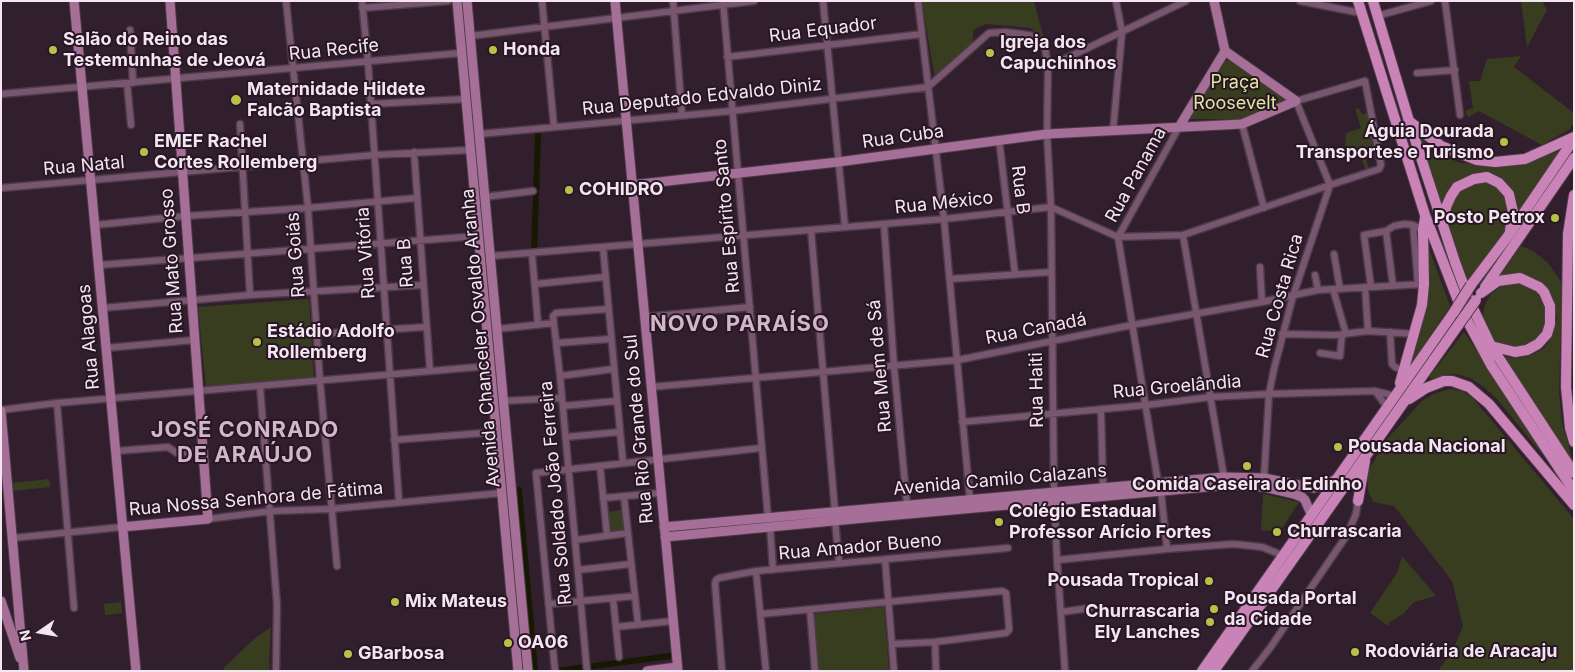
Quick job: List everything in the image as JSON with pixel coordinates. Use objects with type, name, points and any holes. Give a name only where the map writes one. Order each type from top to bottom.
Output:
[{"type":"main road","points":[[1358,1],[1425,215],[1458,312],[1574,491]]},
{"type":"main road","points":[[1373,1],[1409,121],[1455,262],[1475,298],[1491,346],[1574,473]]},
{"type":"main road","points":[[1409,121],[1441,146],[1466,156],[1486,161],[1516,161],[1525,159],[1574,138]]},
{"type":"main road","points":[[1202,671],[1387,407],[1458,312],[1471,285],[1508,236],[1574,138]]},
{"type":"main road","points":[[1214,671],[1404,403],[1475,298],[1574,158]]},
{"type":"main road","points":[[1444,226],[1446,207],[1457,187],[1474,179],[1487,178],[1505,188],[1512,201],[1512,222],[1508,236]]},
{"type":"main road","points":[[1574,195],[1568,234],[1566,387],[1570,428],[1574,442]]},
{"type":"main road","points":[[1397,393],[1422,305],[1421,284],[1425,215]]},
{"type":"main road","points":[[1475,298],[1498,282],[1520,278],[1539,287],[1544,292],[1550,306],[1550,324],[1547,334],[1538,344],[1527,350],[1515,352],[1491,346]]},
{"type":"main road","points":[[1404,403],[1436,383],[1452,381],[1469,387],[1489,404],[1574,505]]},
{"type":"main road","points":[[1358,501],[1366,455]]},
{"type":"street","name":"Rua Alagoas","points":[[74,1],[136,671]]},
{"type":"street","name":"Rua Mato Grosso","points":[[170,1],[208,519]]},
{"type":"street","name":"Rua Goiás","points":[[286,1],[308,208],[320,381],[337,566]]},
{"type":"street","points":[[362,5],[448,1]]},
{"type":"street","name":"Avenida Chanceler Osvaldo Aranha","points":[[457,1],[518,671]]},
{"type":"street","name":"Avenida Chanceler Osvaldo Aranha","points":[[466,1],[528,671]]},
{"type":"street","points":[[542,1],[554,127]]},
{"type":"street","name":"Rua Rio Grande do Sul","points":[[615,1],[677,669]]},
{"type":"street","points":[[673,1],[682,115]]},
{"type":"street","points":[[470,36],[723,3],[754,1]]},
{"type":"street","points":[[823,1],[845,227]]},
{"type":"street","points":[[918,1],[944,219],[970,500]]},
{"type":"street","points":[[1114,131],[1122,32],[1116,1]]},
{"type":"street","points":[[1048,68],[1186,1]]},
{"type":"street","points":[[1214,1],[1225,51],[1296,101],[1330,185]]},
{"type":"street","points":[[1300,1],[1361,12]]},
{"type":"street","points":[[1377,16],[1431,1]]},
{"type":"street","points":[[1445,1],[1460,115]]},
{"type":"street","name":"Rua Espírito Santo","points":[[723,3],[773,570]]},
{"type":"street","name":"Rua Vitória","points":[[362,5],[372,104],[399,502]]},
{"type":"street","points":[[130,30],[131,125]]},
{"type":"street","name":"Rua Haiti","points":[[928,87],[989,33],[1005,32],[1033,36],[1045,48],[1048,68],[1051,208],[1054,496],[1060,612],[1066,671]]},
{"type":"street","name":"Rua Equador","points":[[727,57],[922,34]]},
{"type":"street","points":[[1179,127],[1225,51]]},
{"type":"street","name":"Rua Recife","points":[[1,94],[175,80],[461,53]]},
{"type":"street","points":[[1417,73],[1455,70]]},
{"type":"street","name":"Rua México","points":[[491,256],[744,237],[1051,208],[1118,237],[1183,235],[1376,170],[1380,165],[1365,81],[1296,101]]},
{"type":"street","name":"Rua Deputado Edvaldo Diniz","points":[[479,134],[732,111],[928,87]]},
{"type":"street","points":[[372,104],[466,99]]},
{"type":"street","points":[[1264,208],[1242,124],[1296,101]]},
{"type":"street","points":[[240,124],[250,295]]},
{"type":"street","name":"Rua Cuba","points":[[632,185],[838,162],[1048,134],[1242,124]]},
{"type":"street","name":"Rua Panama","points":[[1118,237],[1179,127]]},
{"type":"street","name":"Rua B","points":[[998,140],[1015,274]]},
{"type":"street","name":"Rua Natal","points":[[1,188],[374,155],[470,150]]},
{"type":"street","name":"Rua B","points":[[414,152],[430,371]]},
{"type":"street","name":"Rua Costa Rica","points":[[1264,478],[1269,394],[1282,334],[1330,185]]},
{"type":"street","points":[[484,197],[533,191]]},
{"type":"street","points":[[96,225],[416,198]]},
{"type":"street","name":"Rua Mem de Sá","points":[[884,224],[894,366],[907,505]]},
{"type":"street","points":[[1368,331],[1368,287],[1364,235],[1386,231],[1399,225],[1413,225],[1423,230]]},
{"type":"street","points":[[1413,225],[1421,284]]},
{"type":"street","points":[[811,230],[839,563]]},
{"type":"street","points":[[1386,231],[1393,286]]},
{"type":"street","points":[[1183,235],[1224,477]]},
{"type":"street","points":[[99,265],[478,236]]},
{"type":"street","points":[[1118,237],[1158,482]]},
{"type":"street","points":[[602,247],[623,463]]},
{"type":"street","points":[[532,254],[538,324]]},
{"type":"street","points":[[1320,353],[1340,356],[1344,334],[1336,289],[1334,254]]},
{"type":"street","points":[[1260,267],[1262,302]]},
{"type":"street","points":[[950,279],[1051,272]]},
{"type":"street","points":[[1315,275],[1318,290]]},
{"type":"street","points":[[535,284],[605,277]]},
{"type":"street","name":"Rua Canadá","points":[[651,387],[958,360],[1052,340],[1196,315],[1318,290],[1421,284]]},
{"type":"street","points":[[102,308],[250,295],[423,285]]},
{"type":"street","points":[[645,317],[750,307]]},
{"type":"street","name":"Rua Soldado João Ferreira","points":[[586,668],[554,314],[608,309]]},
{"type":"street","points":[[497,329],[554,323]]},
{"type":"street","points":[[317,334],[426,327]]},
{"type":"street","points":[[1282,334],[1326,336],[1368,331],[1415,334]]},
{"type":"street","points":[[1390,332],[1392,364],[1404,371]]},
{"type":"street","points":[[556,343],[610,338]]},
{"type":"street","points":[[106,348],[194,340]]},
{"type":"street","points":[[24,669],[1,410],[56,403],[489,366]]},
{"type":"street","points":[[560,376],[613,369]]},
{"type":"street","points":[[260,386],[277,605],[276,671]]},
{"type":"street","points":[[1375,392],[1387,407]]},
{"type":"street","name":"Rua Groelândia","points":[[962,422],[1211,397],[1269,394],[1397,393]]},
{"type":"street","points":[[503,401],[562,398]]},
{"type":"street","points":[[563,406],[616,401]]},
{"type":"street","points":[[56,403],[74,608]]},
{"type":"street","points":[[1101,409],[1103,487]]},
{"type":"street","points":[[394,440],[496,432]]},
{"type":"street","points":[[566,437],[619,432]]},
{"type":"street","points":[[116,451],[168,448],[177,453],[202,451]]},
{"type":"street","points":[[555,668],[536,474],[761,448]]},
{"type":"street","points":[[600,466],[607,535]]},
{"type":"street","name":"Avenida Camilo Calazans","points":[[664,527],[769,522],[874,513],[1054,496],[1103,487],[1224,477],[1264,478],[1314,488],[1337,479]]},
{"type":"street","name":"Avenida Camilo Calazans","points":[[874,513],[907,505],[970,500],[1054,496],[1121,496],[1229,485],[1264,487],[1302,497],[1312,514]]},
{"type":"street","points":[[1120,486],[1121,496]]},
{"type":"street","points":[[1161,492],[1168,549]]},
{"type":"street","name":"Rua Nossa Senhora de Fátima","points":[[13,538],[271,512],[331,509],[502,493]]},
{"type":"street","points":[[603,498],[660,493]]},
{"type":"street","points":[[624,497],[638,624]]},
{"type":"street","points":[[1252,671],[1270,648],[1347,535],[1356,514],[1358,501]]},
{"type":"street","name":"Avenida Camilo Calazans","points":[[665,538],[769,522]]},
{"type":"street","points":[[575,540],[628,533]]},
{"type":"street","points":[[1057,560],[1233,544],[1262,547],[1282,555]]},
{"type":"street","name":"Rua Amador Bueno","points":[[722,671],[716,580],[719,578],[756,571],[1008,548]]},
{"type":"street","points":[[885,559],[894,671]]},
{"type":"street","points":[[578,570],[631,564]]},
{"type":"street","points":[[756,571],[766,671]]},
{"type":"street","points":[[761,614],[1002,591],[1006,593],[1009,630],[1006,633],[935,642],[893,644]]},
{"type":"street","points":[[549,604],[634,596]]},
{"type":"street","points":[[613,598],[619,657]]},
{"type":"street","points":[[1,601],[24,669]]},
{"type":"street","points":[[1060,612],[1090,608]]},
{"type":"street","points":[[810,610],[815,671]]},
{"type":"street","points":[[616,627],[673,621]]},
{"type":"street","points":[[935,642],[936,671]]},
{"type":"street","points":[[647,671],[677,669]]},
{"type":"green space","points":[[922,1],[1034,1],[1044,39],[1031,28],[986,24],[973,30],[973,43],[935,79]]},
{"type":"green space","points":[[1521,1],[1542,1],[1547,10],[1527,47]]},
{"type":"green space","points":[[1521,56],[1514,67],[1574,113],[1574,122],[1570,129],[1542,145],[1479,111],[1468,117],[1465,111],[1473,108],[1469,81],[1480,81],[1487,59]]},
{"type":"green space","name":"Praça Roosevelt","points":[[1233,60],[1287,100],[1243,119],[1189,119],[1223,61]]},
{"type":"green space","points":[[1359,108],[1362,114],[1368,113],[1373,147],[1364,152],[1369,170],[1366,170],[1358,150],[1350,153],[1345,146],[1346,133],[1361,128],[1355,109]]},
{"type":"green space","points":[[1416,133],[1433,150],[1461,163],[1515,166],[1559,151],[1515,217],[1498,180],[1465,180],[1441,215]]},
{"type":"green space","points":[[1483,179],[1503,191],[1510,210],[1507,229],[1465,286],[1448,233],[1449,209],[1458,189]]},
{"type":"green space","points":[[1424,235],[1450,306],[1407,370],[1418,335]]},
{"type":"green space","points":[[1521,246],[1533,251],[1548,263],[1562,283],[1559,393],[1562,423],[1573,461],[1570,463],[1502,356],[1526,357],[1542,350],[1549,342],[1557,318],[1553,302],[1540,282],[1522,274],[1494,283]]},
{"type":"green space","points":[[1509,283],[1519,283],[1540,292],[1546,302],[1549,324],[1536,343],[1515,350],[1495,342],[1488,334],[1483,314],[1485,304],[1491,294]]},
{"type":"green space","name":"Estádio Adolfo Rollemberg","points":[[309,299],[314,377],[206,387],[198,307]]},
{"type":"green space","points":[[1464,332],[1545,450],[1541,453],[1497,399],[1484,387],[1470,378],[1456,374],[1444,375],[1433,381],[1429,377]]},
{"type":"green space","points":[[1450,389],[1462,391],[1472,397],[1574,519],[1574,671],[1438,671],[1454,648],[1463,626],[1452,581],[1394,506],[1373,502],[1368,491],[1368,471],[1388,438],[1422,401],[1433,394]]},
{"type":"green space","points":[[49,479],[50,487],[13,491],[12,483]]},
{"type":"green space","points":[[1263,494],[1299,502],[1281,530],[1261,531]]},
{"type":"green space","points":[[622,510],[624,538],[610,539],[607,512]]},
{"type":"green space","points":[[1402,556],[1436,596],[1414,602],[1403,614],[1390,622],[1388,626],[1370,613],[1397,573]]},
{"type":"green space","points":[[121,602],[122,613],[105,615],[104,604]]},
{"type":"green space","points":[[884,607],[889,671],[819,671],[814,614]]},
{"type":"green space","points":[[271,627],[270,671],[224,671],[223,669],[254,639]]},
{"type":"waterway","points":[[534,253],[538,134]]},
{"type":"waterway","points":[[519,490],[535,671]]},
{"type":"waterway","points":[[556,671],[670,656]]},
{"type":"place","name":"Salão do Reino das Testemunhas de Jeová","points":[[53,50]]},
{"type":"place","name":"Honda","points":[[493,50]]},
{"type":"place","name":"Igreja dos Capuchinhos","points":[[990,53]]},
{"type":"place","name":"Maternidade Hildete Falcão Baptista","points":[[236,100]]},
{"type":"place","name":"Águia Dourada Transportes e Turismo","points":[[1504,142]]},
{"type":"place","name":"EMEF Rachel Cortes Rollemberg","points":[[144,152]]},
{"type":"place","name":"COHIDRO","points":[[569,190]]},
{"type":"place","name":"Posto Petrox","points":[[1555,218]]},
{"type":"place","name":"Estádio Adolfo Rollemberg","points":[[257,342]]},
{"type":"place","name":"Pousada Nacional","points":[[1338,447]]},
{"type":"place","name":"Comida Caseira do Edinho","points":[[1247,466]]},
{"type":"place","name":"Colégio Estadual Professor Arício Fortes","points":[[999,522]]},
{"type":"place","name":"Churrascaria","points":[[1277,532]]},
{"type":"place","name":"Pousada Tropical","points":[[1209,581]]},
{"type":"place","name":"Mix Mateus","points":[[395,602]]},
{"type":"place","name":"Pousada Portal da Cidade","points":[[1214,609]]},
{"type":"place","name":"Churrascaria Ely Lanches","points":[[1210,622]]},
{"type":"place","name":"OA06","points":[[508,643]]},
{"type":"place","name":"Rodoviária de Aracaju","points":[[1355,652]]},
{"type":"place","name":"GBarbosa","points":[[348,654]]},
{"type":"district","name":"NOVO PARAÍSO","points":[[740,324]]},
{"type":"district","name":"JOSÉ CONRADO DE ARAÚJO","points":[[245,442]]}]
